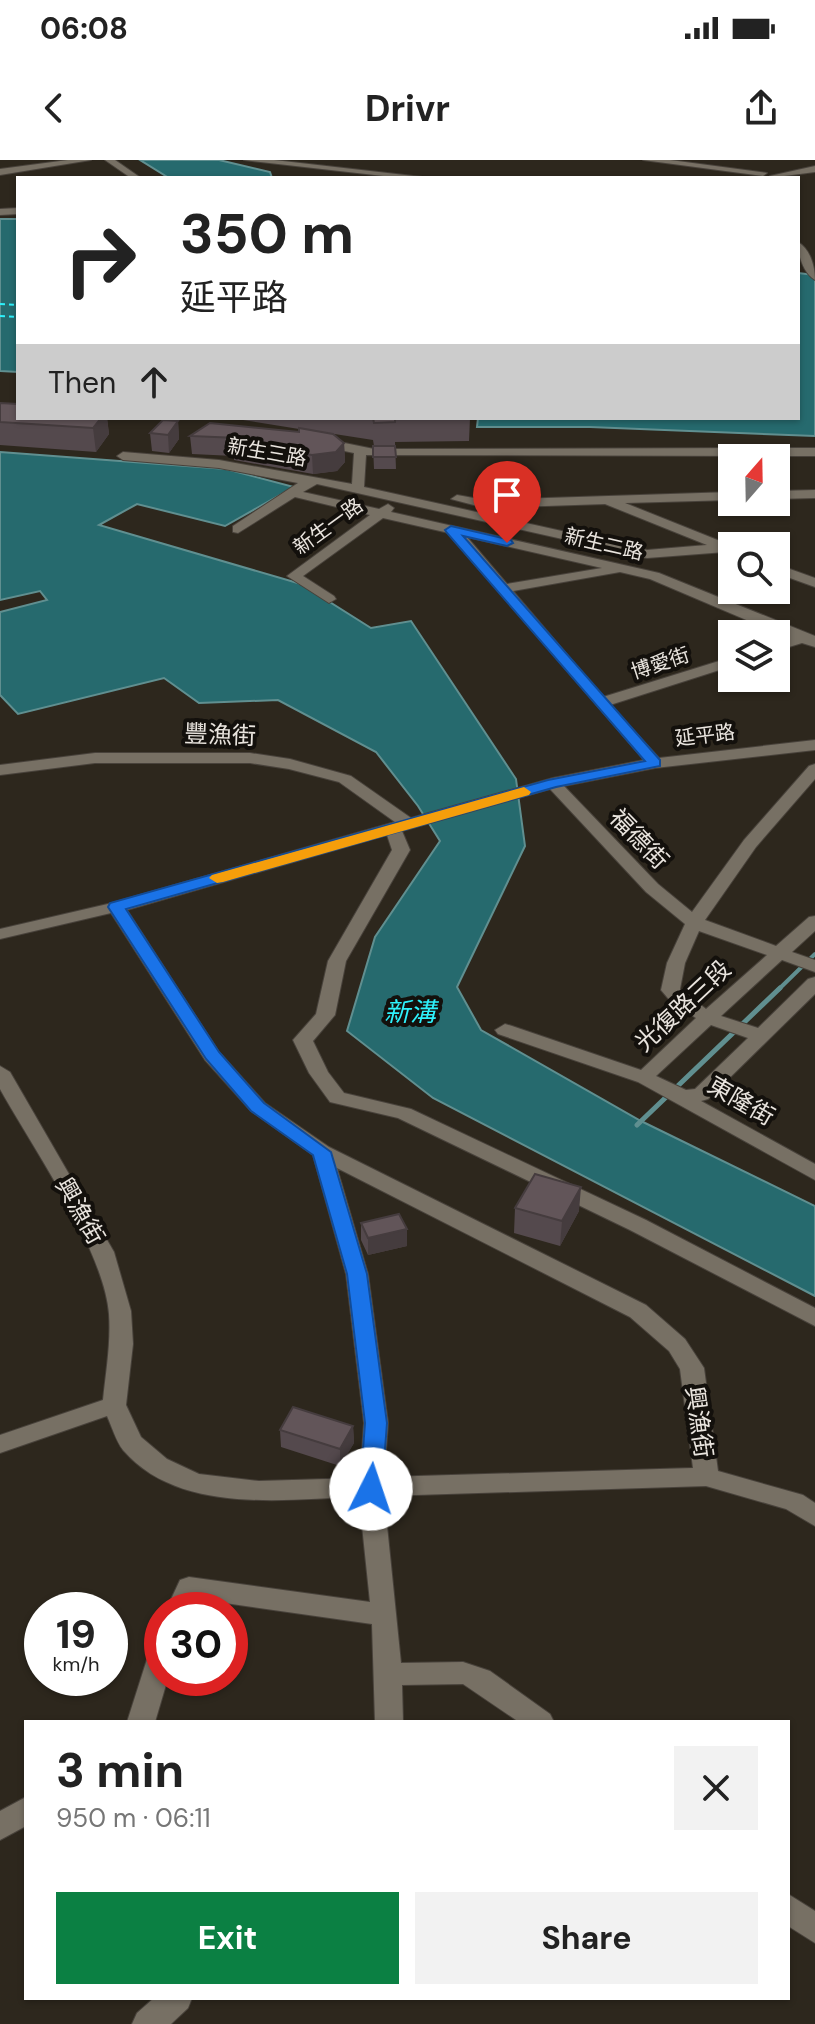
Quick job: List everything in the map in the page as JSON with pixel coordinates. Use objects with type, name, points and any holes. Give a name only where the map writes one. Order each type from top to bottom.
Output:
[{"type":"street","points":[[0,172],[87,160]]},
{"type":"street","points":[[109,160],[134,176]]},
{"type":"street","points":[[248,160],[379,176]]},
{"type":"street","points":[[647,160],[761,176],[765,162]]},
{"type":"street","points":[[237,162],[377,176]]},
{"type":"street","points":[[787,176],[815,172]]},
{"type":"street","points":[[800,249],[815,277]]},
{"type":"street","points":[[310,440],[374,453],[815,449]]},
{"type":"street","points":[[358,489],[360,448]]},
{"type":"street","name":"新生三路","points":[[123,456],[219,464],[310,482],[316,480],[647,554],[718,550]]},
{"type":"street","points":[[238,529],[310,482]]},
{"type":"street","name":"新生二路","points":[[293,493],[679,584],[811,638]]},
{"type":"street","points":[[790,495],[815,494]]},
{"type":"street","name":"新生三路","points":[[401,499],[428,495],[485,504],[718,496]]},
{"type":"street","points":[[381,513],[401,499]]},
{"type":"street","name":"新生三路","points":[[602,499],[718,545]]},
{"type":"street","points":[[485,504],[451,530],[655,763]]},
{"type":"street","name":"新生一路","points":[[329,599],[294,576],[381,513]]},
{"type":"street","points":[[503,589],[612,572],[618,568]]},
{"type":"street","points":[[790,573],[815,583]]},
{"type":"street","points":[[790,643],[811,638]]},
{"type":"street","name":"博愛街","points":[[600,703],[718,665]]},
{"type":"street","name":"延平路","points":[[401,827],[553,783],[655,763],[815,745]]},
{"type":"street","name":"豐漁街","points":[[4,764],[95,758],[250,758],[290,764],[345,779],[401,827]]},
{"type":"street","points":[[762,1036],[710,1018],[677,999],[670,990],[671,980],[695,923],[743,849],[815,769]]},
{"type":"street","name":"福德街","points":[[553,783],[652,888],[695,923],[815,966]]},
{"type":"street","points":[[0,934],[116,907],[401,827],[401,850],[337,961],[325,1015],[303,1040],[319,1073],[337,1098],[404,1113],[638,1225],[815,1318]]},
{"type":"street","name":"興漁街","points":[[0,1072],[103,1252],[120,1311],[121,1344],[114,1405],[131,1443],[158,1466],[195,1483],[259,1490],[706,1477],[692,1368],[677,1345],[638,1311],[322,1152],[258,1107],[212,1056],[116,907]]},
{"type":"street","name":"光復路三段","points":[[683,1097],[649,1081],[652,1068],[785,956],[815,921]]},
{"type":"street","points":[[683,1097],[701,1095],[815,983]]},
{"type":"street","points":[[505,1030],[649,1081]]},
{"type":"street","name":"東隆街","points":[[683,1097],[699,1110],[815,1173]]},
{"type":"street","points":[[322,1152],[357,1274],[376,1423],[371,1489],[389,1674],[389,1720]]},
{"type":"street","points":[[0,1444],[114,1405]]},
{"type":"street","points":[[706,1477],[794,1502],[815,1516]]},
{"type":"street","points":[[187,1592],[189,1587],[224,1592]]},
{"type":"street","points":[[248,1595],[384,1615]]},
{"type":"street","points":[[389,1674],[463,1673],[480,1679],[537,1720]]},
{"type":"street","points":[[142,1720],[149,1696]]},
{"type":"street","points":[[0,1827],[24,1811]]},
{"type":"street","points":[[790,1910],[815,1929]]},
{"type":"street","points":[[148,2024],[175,2000]]},
{"type":"water","points":[[140,160],[219,160],[270,172],[271,176],[166,176]]},
{"type":"water","points":[[0,219],[16,219],[16,372],[0,371]]},
{"type":"water","points":[[800,273],[815,275],[815,436],[590,427],[477,427],[478,420],[800,420]]},
{"type":"water","name":"新溝","points":[[0,452],[226,469],[294,487],[225,526],[137,504],[99,525],[301,584],[371,628],[411,621],[516,779],[525,846],[457,987],[481,1030],[641,1121],[815,1206],[815,1296],[433,1098],[347,1031],[375,937],[440,841],[418,806],[376,752],[278,700],[199,703],[164,678],[18,714],[0,695],[0,612],[47,600],[40,591],[0,600]]},
{"type":"building","points":[[0,403],[16,404],[16,420],[99,420],[93,428],[0,422]]},
{"type":"building","points":[[163,420],[178,421],[168,435],[150,433]]},
{"type":"building","points":[[373,420],[395,420],[395,422],[374,423]]},
{"type":"building","points":[[210,423],[299,432],[299,428],[333,434],[344,443],[336,452],[312,455],[233,442],[237,438],[190,436]]},
{"type":"building","points":[[373,446],[395,446],[396,457],[373,457]]},
{"type":"building","points":[[535,1174],[581,1187],[562,1221],[515,1208]]},
{"type":"building","points":[[399,1214],[407,1229],[368,1238],[361,1223]]},
{"type":"building","points":[[293,1407],[353,1426],[340,1449],[280,1430]]},
{"type":"waterway","points":[[778,990],[815,954]]},
{"type":"waterway","points":[[637,1125],[780,988]]},
{"type":"ferry route","points":[[0,304],[16,305]]},
{"type":"ferry route","points":[[0,316],[16,317]]},
{"type":"slow traffic","points":[[217,878],[524,792]]},
{"type":"route","points":[[371,1489],[376,1423],[357,1274],[322,1152],[258,1107],[212,1056],[116,907],[553,783],[655,763],[451,530],[507,543]]}]
